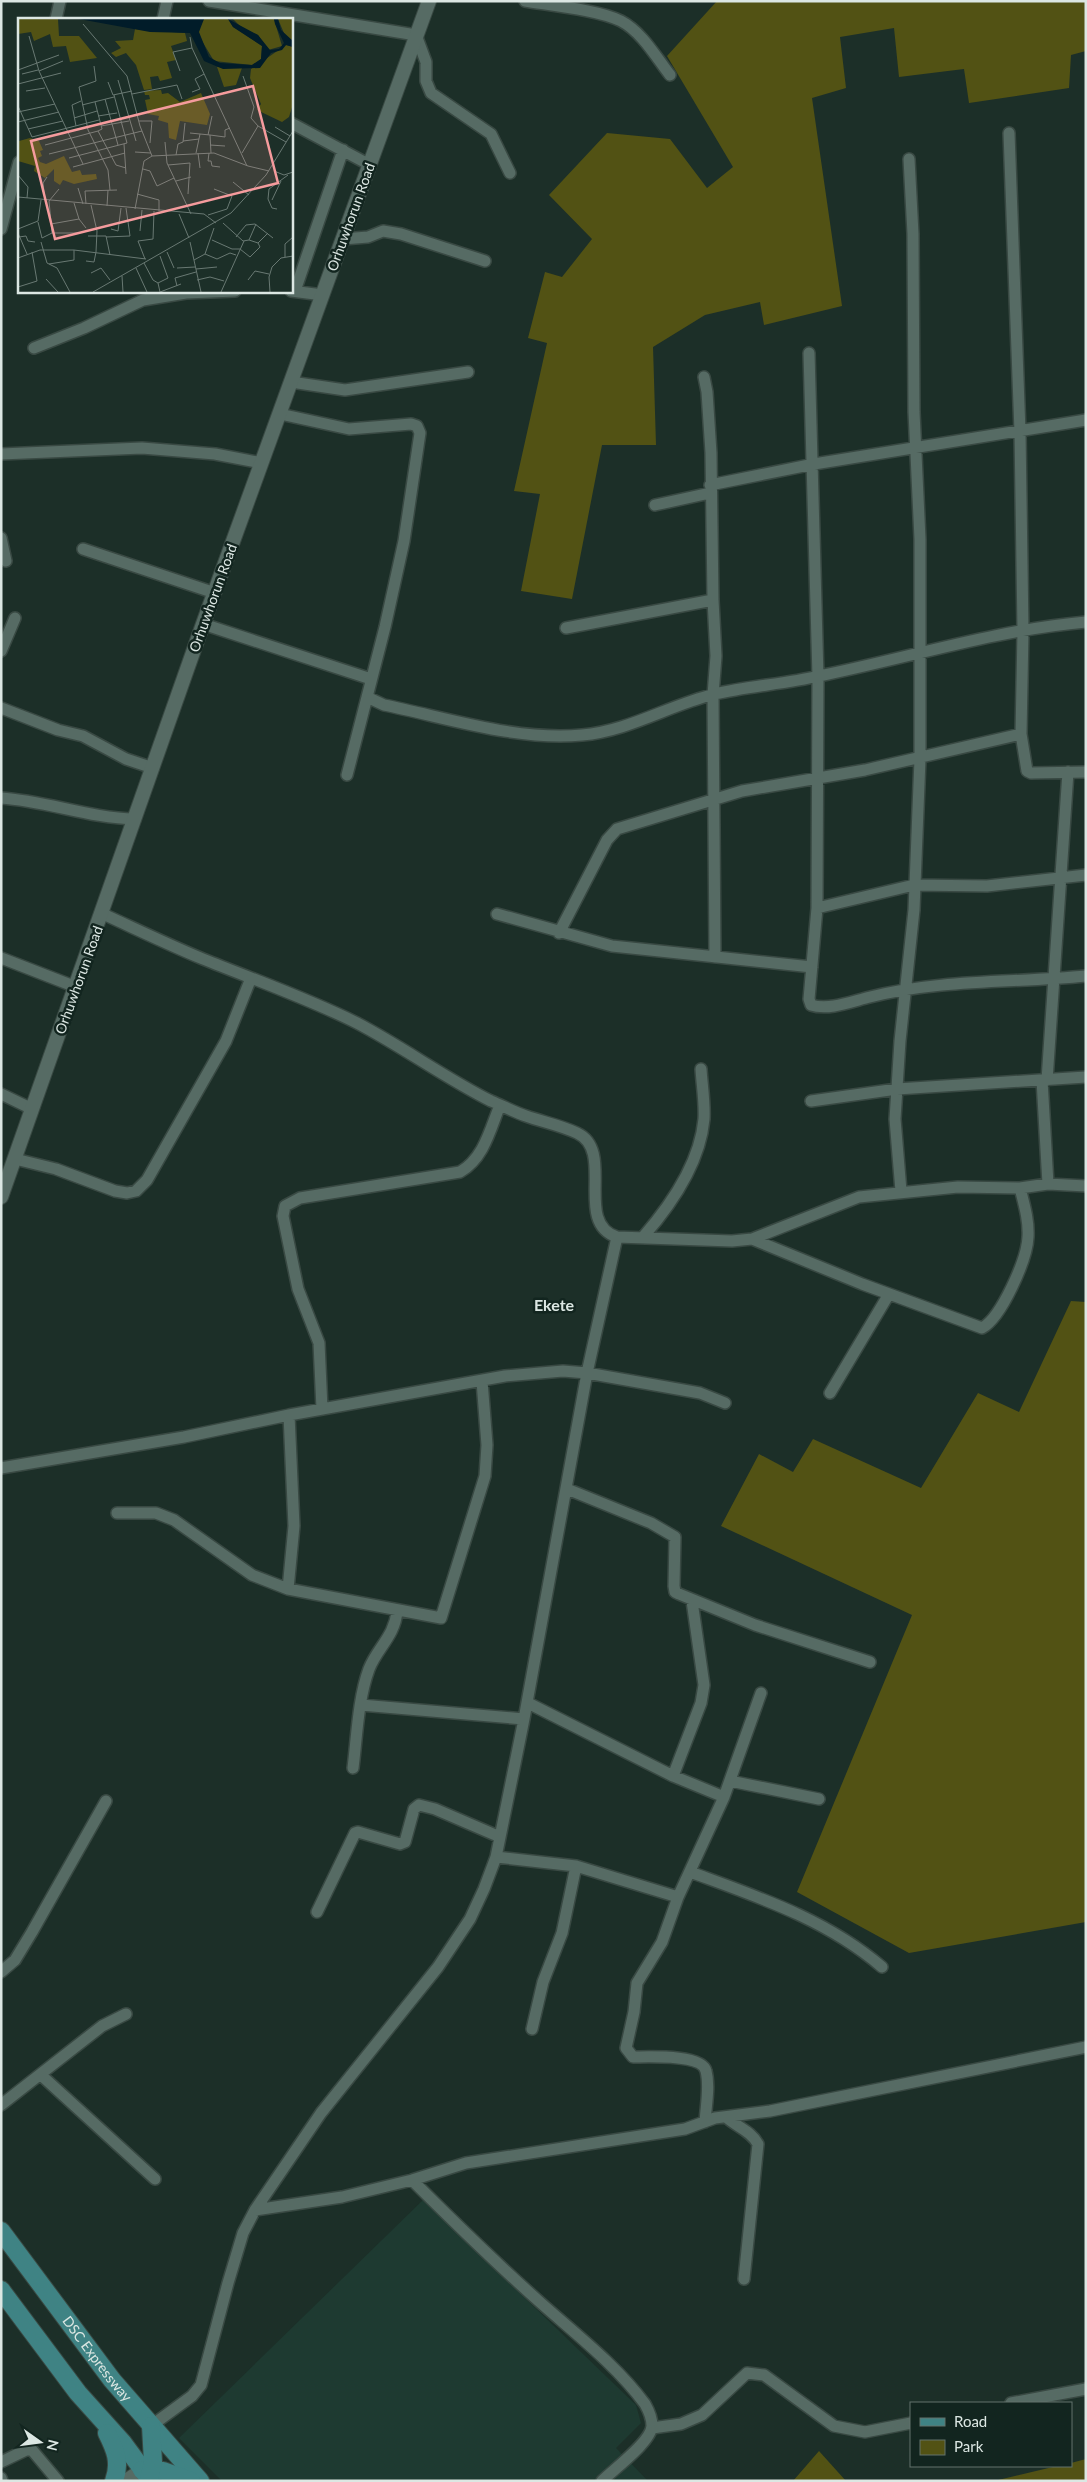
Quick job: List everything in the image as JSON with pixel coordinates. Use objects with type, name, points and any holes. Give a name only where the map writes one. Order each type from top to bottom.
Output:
[{"type":"main road","name":"DSC Expressway","points":[[1,2231],[82,2342],[151,2426],[200,2481]]},
{"type":"main road","points":[[1,2290],[97,2415],[123,2443],[148,2476]]},
{"type":"main road","points":[[97,2415],[117,2456],[118,2464],[114,2481]]},
{"type":"main road","points":[[148,2476],[151,2426]]},
{"type":"main road","points":[[148,2476],[172,2473],[191,2481]]},
{"type":"street","points":[[56,18],[60,1]]},
{"type":"street","points":[[163,18],[167,1]]},
{"type":"street","points":[[209,1],[416,35],[426,62],[426,81],[431,93],[491,134],[510,173]]},
{"type":"street","name":"Orhuwhorun Road","points":[[1,1197],[103,914],[134,819],[214,593],[428,1]]},
{"type":"street","points":[[525,1],[588,12],[620,20],[642,38],[670,76]]},
{"type":"street","points":[[292,124],[370,165]]},
{"type":"street","points":[[1009,133],[1020,432],[1023,631],[1021,734],[1027,771],[1031,773],[1086,772]]},
{"type":"street","points":[[323,295],[293,291],[343,150]]},
{"type":"street","points":[[901,1192],[896,1118],[914,885],[920,758],[920,539],[914,412],[913,234],[909,159]]},
{"type":"street","points":[[1,228],[18,166]]},
{"type":"street","points":[[343,239],[368,237],[383,231],[401,234],[485,261]]},
{"type":"street","points":[[34,348],[84,328],[142,296],[210,292]]},
{"type":"street","points":[[809,354],[814,464],[818,677],[817,908],[809,999],[811,1005],[817,1007],[841,1004],[907,988],[1086,976]]},
{"type":"street","points":[[291,382],[345,390],[468,372]]},
{"type":"street","points":[[704,377],[707,392],[711,453],[710,489],[716,665],[713,695],[715,957]]},
{"type":"street","points":[[280,414],[349,429],[411,424],[417,426],[420,433],[404,541],[368,697],[346,775]]},
{"type":"street","points":[[655,505],[710,489],[814,464],[1086,420]]},
{"type":"street","points":[[1,454],[142,448],[216,454],[262,463]]},
{"type":"street","points":[[1,538],[6,561]]},
{"type":"street","points":[[83,549],[214,593]]},
{"type":"street","points":[[566,628],[713,600]]},
{"type":"street","points":[[1,651],[15,618]]},
{"type":"street","points":[[368,697],[384,704],[484,726],[548,736],[582,735],[618,730],[713,695],[818,677],[920,652],[1052,625],[1086,622]]},
{"type":"street","points":[[204,624],[371,679]]},
{"type":"street","points":[[1,708],[58,730],[82,736],[126,759],[153,768]]},
{"type":"street","points":[[559,933],[613,832],[617,828],[742,791],[866,770],[1021,734]]},
{"type":"street","points":[[1048,1184],[1044,1080],[1054,979],[1059,880],[1068,772]]},
{"type":"street","points":[[1,798],[28,800],[106,818],[134,819]]},
{"type":"street","points":[[817,908],[914,885],[987,886],[1059,880],[1086,875]]},
{"type":"street","points":[[103,914],[251,978],[315,1002],[390,1040],[457,1084],[526,1116],[579,1133],[591,1146],[598,1218],[609,1234],[617,1237],[732,1241],[752,1239],[859,1197],[958,1187],[1020,1188],[1048,1184],[1086,1186]]},
{"type":"street","points":[[497,914],[559,933],[612,946],[812,967]]},
{"type":"street","points":[[1,958],[76,986]]},
{"type":"street","points":[[15,1159],[85,1178],[115,1191],[127,1193],[136,1191],[147,1180],[226,1041],[251,978]]},
{"type":"street","points":[[643,1237],[677,1192],[698,1143],[704,1119],[701,1069]]},
{"type":"street","points":[[811,1101],[898,1089],[1086,1077]]},
{"type":"street","points":[[1,1094],[26,1106],[34,1106]]},
{"type":"street","points":[[322,1409],[319,1343],[298,1288],[283,1216],[285,1206],[300,1198],[460,1172],[472,1164],[481,1151],[500,1105]]},
{"type":"street","points":[[752,1239],[889,1294],[982,1328],[990,1323],[1016,1277],[1028,1239],[1027,1219],[1020,1188]]},
{"type":"street","points":[[151,2426],[192,2396],[201,2384],[243,2232],[255,2210],[321,2113],[438,1967],[470,1920],[496,1857],[528,1703],[587,1372],[617,1237]]},
{"type":"street","points":[[830,1392],[889,1294]]},
{"type":"street","points":[[1,1468],[184,1438],[289,1415],[505,1376],[587,1372],[693,1391],[725,1403]]},
{"type":"street","points":[[117,1513],[156,1513],[174,1520],[252,1575],[288,1589],[435,1619],[441,1618],[444,1614],[454,1574],[485,1476],[487,1445],[482,1381]]},
{"type":"street","points":[[288,1589],[294,1526],[289,1415]]},
{"type":"street","points":[[567,1489],[651,1523],[676,1537],[675,1592],[692,1601],[754,1625],[870,1662]]},
{"type":"street","points":[[673,1776],[701,1703],[704,1685],[692,1601]]},
{"type":"street","points":[[353,1768],[361,1706],[368,1671],[374,1656],[392,1633],[397,1611]]},
{"type":"street","points":[[705,2122],[707,2080],[706,2069],[700,2063],[670,2057],[633,2056],[626,2048],[634,2012],[637,1983],[662,1942],[678,1898],[724,1797],[761,1693]]},
{"type":"street","points":[[528,1703],[673,1776],[724,1797]]},
{"type":"street","points":[[361,1706],[524,1719]]},
{"type":"street","points":[[730,1781],[819,1799]]},
{"type":"street","points":[[1,1972],[15,1960],[106,1801]]},
{"type":"street","points":[[317,1912],[354,1833],[358,1832],[400,1844],[405,1842],[414,1809],[419,1805],[435,1809],[500,1837]]},
{"type":"street","points":[[496,1857],[576,1866],[678,1898]]},
{"type":"street","points":[[532,2029],[543,1982],[562,1933],[576,1866]]},
{"type":"street","points":[[690,1872],[779,1905],[819,1924],[859,1947],[882,1967]]},
{"type":"street","points":[[1,2105],[102,2026],[126,2014]]},
{"type":"street","points":[[255,2210],[342,2198],[412,2180],[466,2163],[685,2129],[726,2117],[770,2111],[1086,2047]]},
{"type":"street","points":[[41,2075],[155,2180]]},
{"type":"street","points":[[726,2117],[736,2126],[754,2136],[758,2144],[744,2279]]},
{"type":"street","points":[[412,2180],[462,2230],[628,2384],[646,2406],[652,2418],[652,2428],[648,2438],[602,2481]]},
{"type":"street","points":[[652,2428],[681,2424],[702,2415],[747,2373],[754,2372],[764,2375],[834,2426],[865,2432],[910,2422]]},
{"type":"street","points":[[1016,2402],[1086,2389]]},
{"type":"street","points":[[1,2462],[26,2450],[32,2450],[58,2481]]},
{"type":"street","points":[[126,2481],[148,2476]]},
{"type":"shaded area","points":[[423,2200],[636,2405],[641,2423],[616,2448],[648,2481],[222,2481],[179,2438]]},
{"type":"green space","points":[[717,1],[1086,1],[1086,51],[1071,55],[1069,88],[969,103],[964,69],[899,77],[894,28],[840,37],[846,88],[812,98],[842,306],[764,325],[760,302],[705,315],[653,347],[656,445],[602,445],[572,599],[521,591],[540,494],[514,491],[547,343],[528,338],[545,272],[562,277],[592,239],[549,195],[607,133],[670,139],[707,188],[733,167],[667,56]]},
{"type":"green space","points":[[1071,1301],[1086,1302],[1086,1922],[909,1953],[797,1892],[912,1615],[721,1526],[759,1454],[793,1472],[813,1439],[921,1488],[978,1393],[1019,1412]]},
{"type":"green space","points":[[819,2451],[846,2481],[793,2481]]},
{"type":"green space","points":[[1086,2459],[1086,2481],[994,2481],[1053,2467],[1072,2467],[1072,2463]]},
{"type":"district","name":"Ekete","points":[[554,1305]]}]
